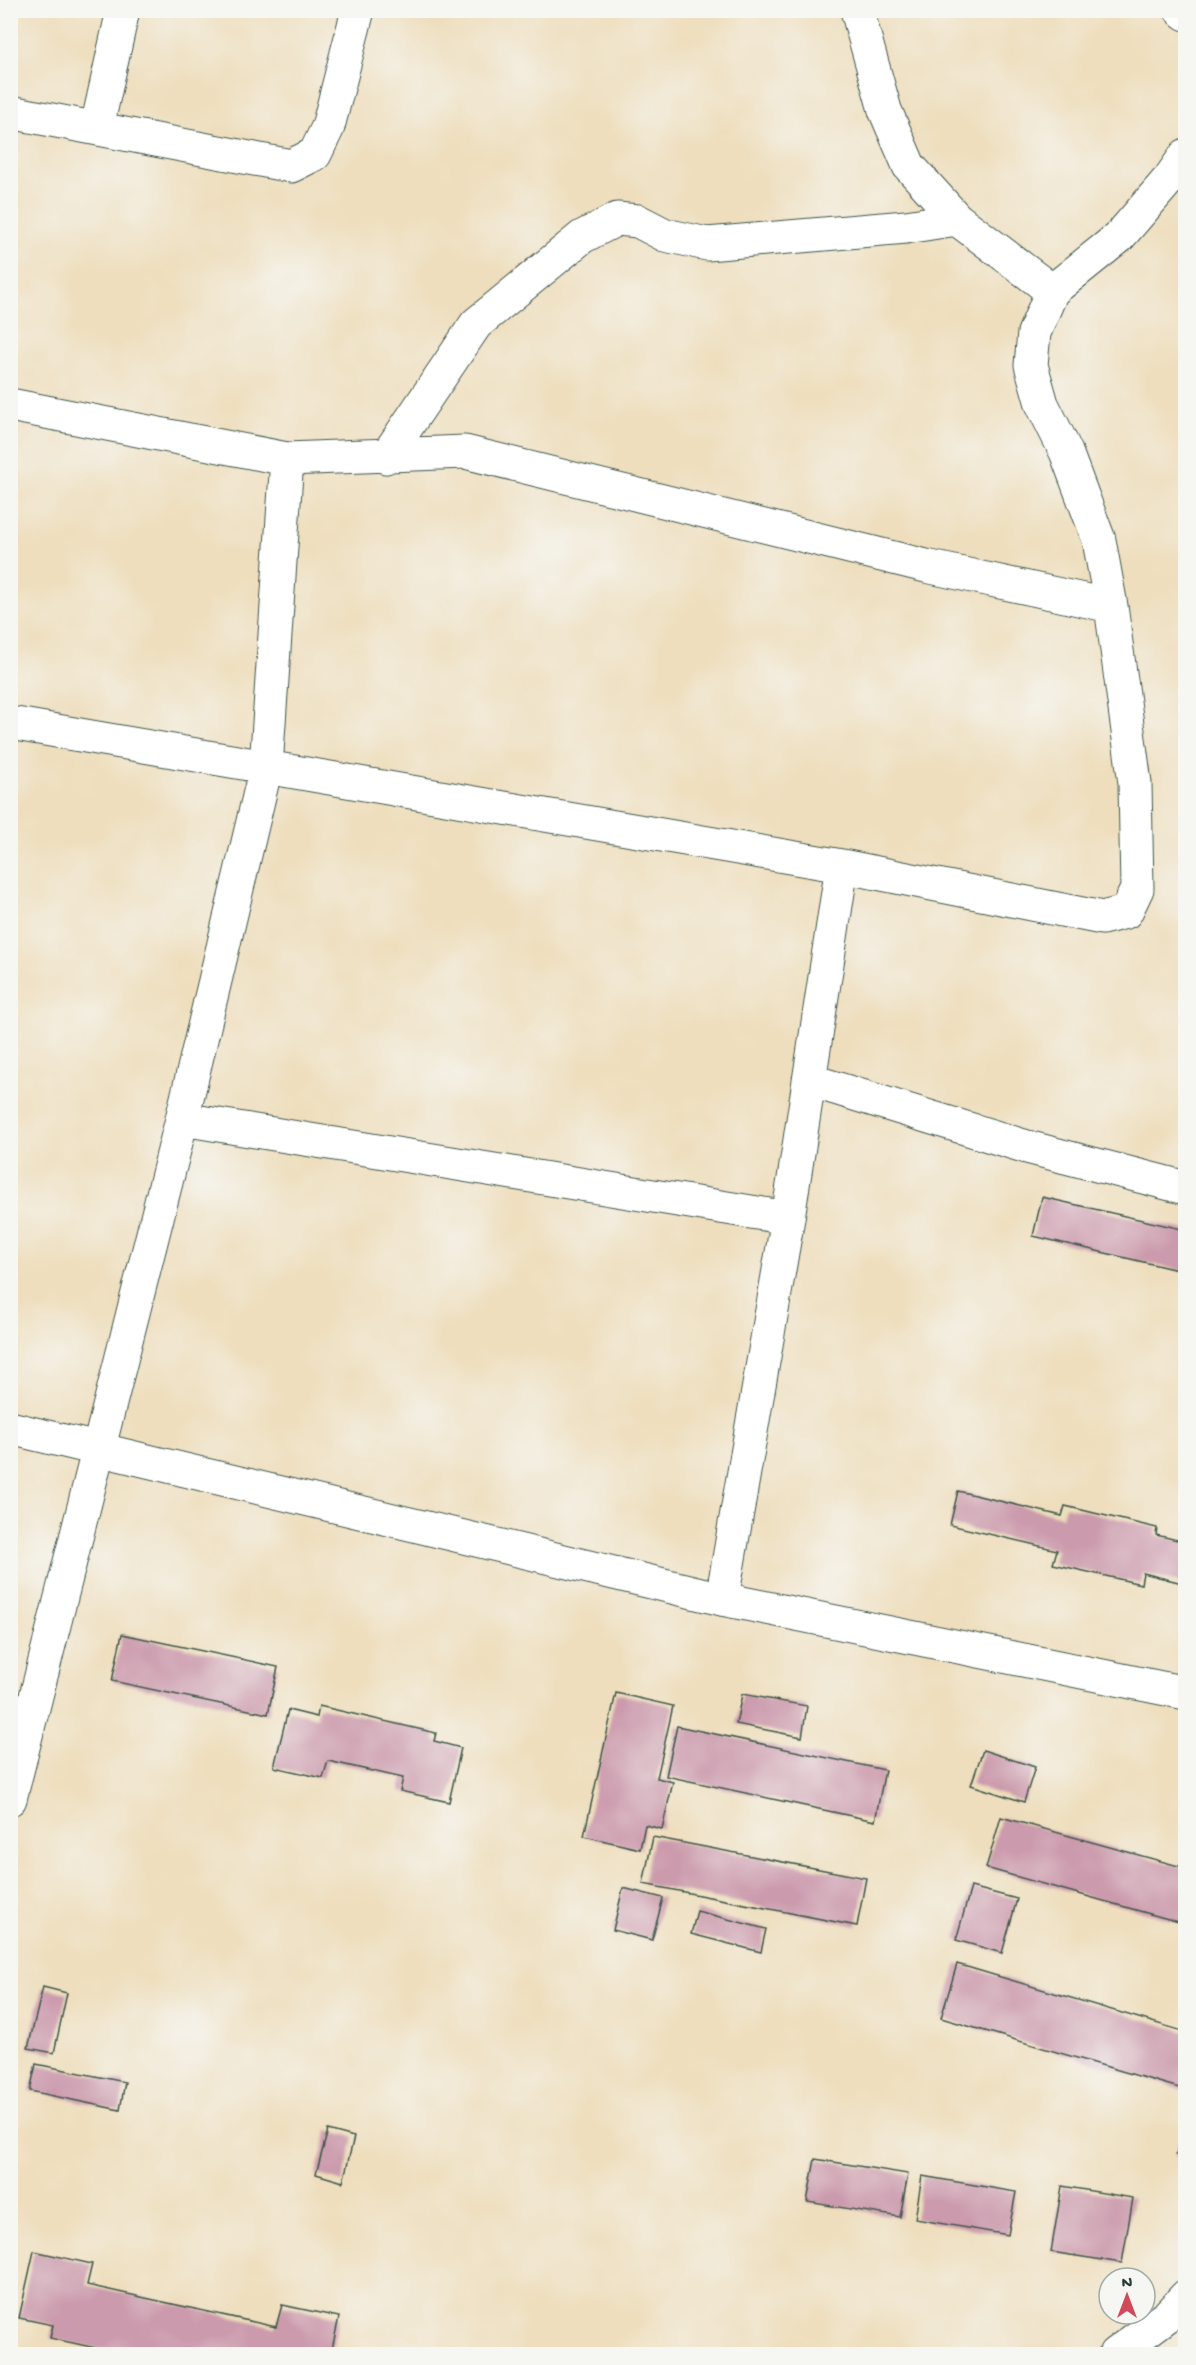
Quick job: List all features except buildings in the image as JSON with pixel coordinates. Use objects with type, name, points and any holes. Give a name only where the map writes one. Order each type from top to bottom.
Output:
[{"type":"street","points":[[97,128],[123,10]]},
{"type":"street","points":[[10,112],[291,166],[315,154],[328,128],[358,10]]},
{"type":"street","points":[[857,10],[885,110],[909,166],[957,219],[1052,291]]},
{"type":"street","points":[[1181,10],[1185,14]]},
{"type":"street","points":[[10,723],[842,866],[1102,918],[1126,912],[1137,889],[1135,783],[1111,606],[1099,540],[1066,452],[1042,405],[1031,365],[1035,333],[1052,291],[1119,237],[1170,178],[1185,155]]},
{"type":"street","points":[[386,457],[476,324],[582,237],[617,219],[638,221],[665,235],[707,244],[906,227],[957,219]]},
{"type":"street","points":[[10,405],[287,459],[386,457],[465,452],[926,566],[1111,606]]},
{"type":"street","points":[[10,1799],[182,1119],[266,767],[287,459]]},
{"type":"street","points":[[722,1599],[788,1218],[842,866]]},
{"type":"street","points":[[809,1080],[1027,1147],[1185,1188]]},
{"type":"street","points":[[182,1119],[788,1218]]},
{"type":"street","points":[[10,1428],[722,1599],[1185,1693]]},
{"type":"street","points":[[1115,2355],[1167,2316],[1185,2296]]}]
